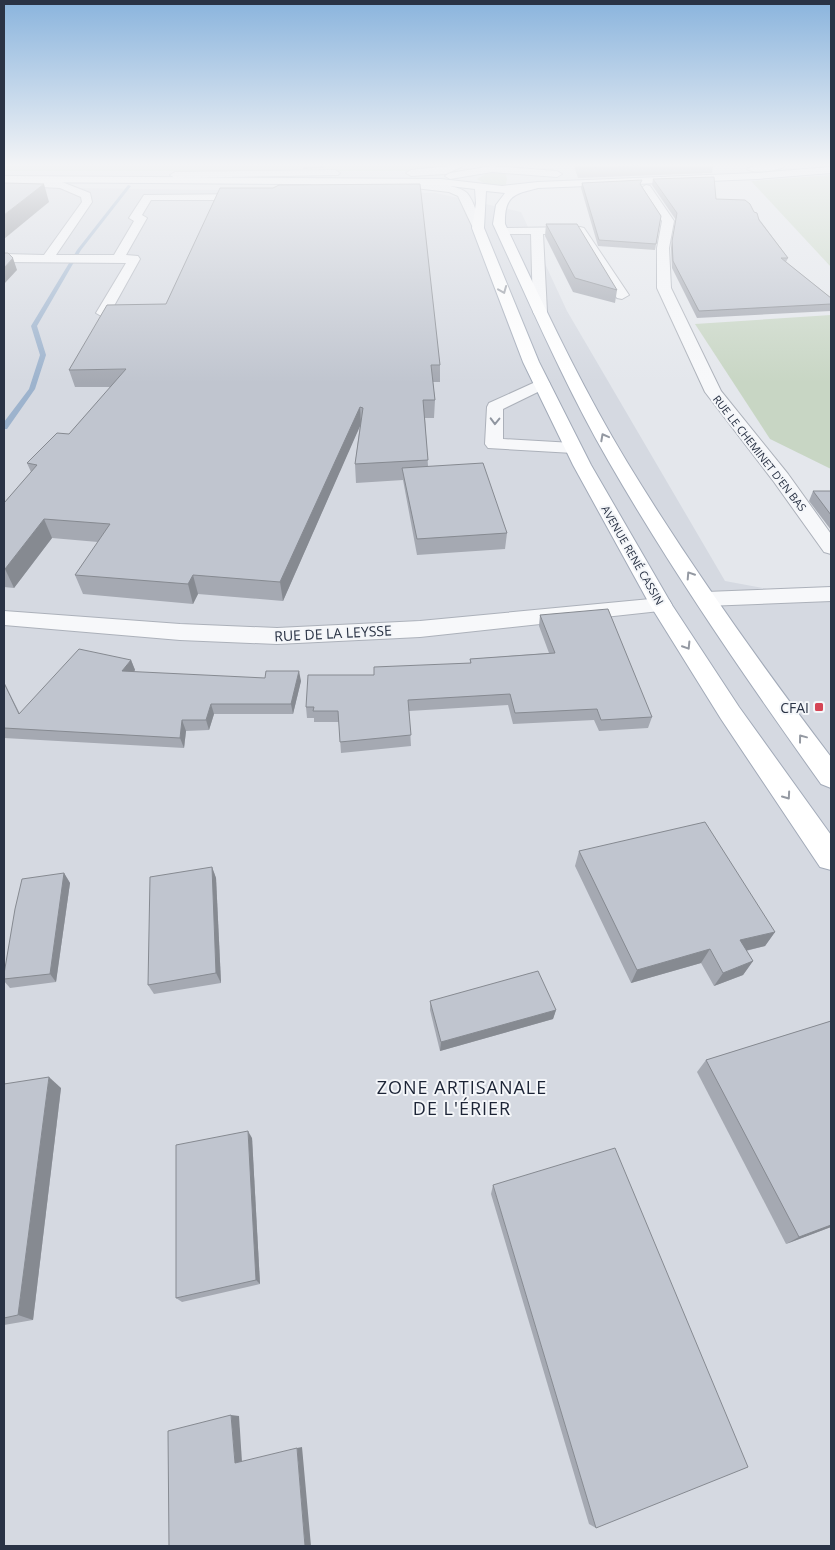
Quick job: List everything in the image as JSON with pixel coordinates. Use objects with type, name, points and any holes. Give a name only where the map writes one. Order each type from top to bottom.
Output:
[{"type":"main road","name":"AVENUE RENÉ CASSIN","points":[[482,238],[542,384],[573,448],[661,605],[730,714],[831,858]]},
{"type":"main road","points":[[505,238],[563,361],[618,462],[706,599],[794,727],[831,777]]},
{"type":"street","points":[[48,258],[62,238]]},
{"type":"street","points":[[118,259],[130,238]]},
{"type":"street","points":[[538,238],[540,312]]},
{"type":"street","points":[[585,238],[622,295]]},
{"type":"street","name":"RUE LE CHEMINET D'EN BAS","points":[[665,238],[663,248],[664,288],[713,392],[781,478],[831,548]]},
{"type":"street","points":[[4,258],[134,259],[103,313]]},
{"type":"street","points":[[542,384],[495,407],[494,444],[573,448]]},
{"type":"street","points":[[706,599],[831,594]]},
{"type":"street","name":"RUE DE LA LEYSSE","points":[[4,618],[180,632],[277,636],[420,629],[661,605]]},
{"type":"shaded area","points":[[4,238],[533,238],[567,311],[725,581],[831,601],[831,1546],[4,1546]]},
{"type":"green space","points":[[804,238],[831,238],[831,267]]},
{"type":"green space","points":[[831,315],[831,469],[770,439],[695,324]]},
{"type":"building","points":[[197,238],[426,238],[440,365],[431,365],[435,400],[423,400],[428,460],[355,464],[363,408],[360,407],[280,582],[193,575],[188,584],[75,575],[110,524],[44,519],[4,569],[4,503],[37,465],[27,463],[57,433],[69,434],[126,369],[69,370],[107,305],[166,304]]},
{"type":"building","points":[[554,238],[586,238],[617,290],[575,278]]},
{"type":"building","points":[[599,238],[657,238],[656,244],[599,240]]},
{"type":"building","points":[[672,238],[773,238],[788,258],[781,258],[831,298],[831,304],[699,311],[673,261]]},
{"type":"building","points":[[4,253],[8,253],[13,258],[4,268]]},
{"type":"building","points":[[483,463],[507,533],[417,539],[402,468]]},
{"type":"building","points":[[813,491],[831,491],[831,515]]},
{"type":"building","points":[[608,609],[652,717],[601,720],[597,709],[515,713],[510,694],[408,700],[411,735],[340,742],[338,711],[313,711],[314,707],[306,707],[308,675],[374,675],[374,667],[471,663],[470,659],[555,653],[540,615]]},
{"type":"building","points":[[79,649],[131,660],[122,671],[265,678],[266,671],[299,671],[291,704],[211,704],[206,720],[182,720],[180,738],[4,728],[4,683],[19,714]]},
{"type":"building","points":[[705,822],[775,932],[740,940],[753,961],[723,973],[710,949],[637,970],[579,851]]},
{"type":"building","points":[[212,867],[216,973],[148,985],[150,877]]},
{"type":"building","points":[[64,873],[50,974],[4,979],[15,909],[22,879]]},
{"type":"building","points":[[538,971],[556,1010],[441,1042],[430,1001]]},
{"type":"building","points":[[831,1021],[831,1225],[799,1237],[706,1060]]},
{"type":"building","points":[[49,1077],[18,1315],[4,1318],[4,1084]]},
{"type":"building","points":[[248,1131],[256,1280],[176,1298],[176,1145]]},
{"type":"building","points":[[615,1148],[748,1467],[596,1528],[493,1185]]},
{"type":"building","points":[[231,1415],[235,1463],[297,1448],[305,1546],[169,1546],[168,1431]]},
{"type":"waterway","points":[[4,427],[32,389],[43,355],[34,326],[79,250],[88,238]]},
{"type":"place","name":"CFAI","points":[[819,707]]},
{"type":"district","name":"ZONE ARTISANALE DE L'ÉRIER","points":[[462,1097]]}]
